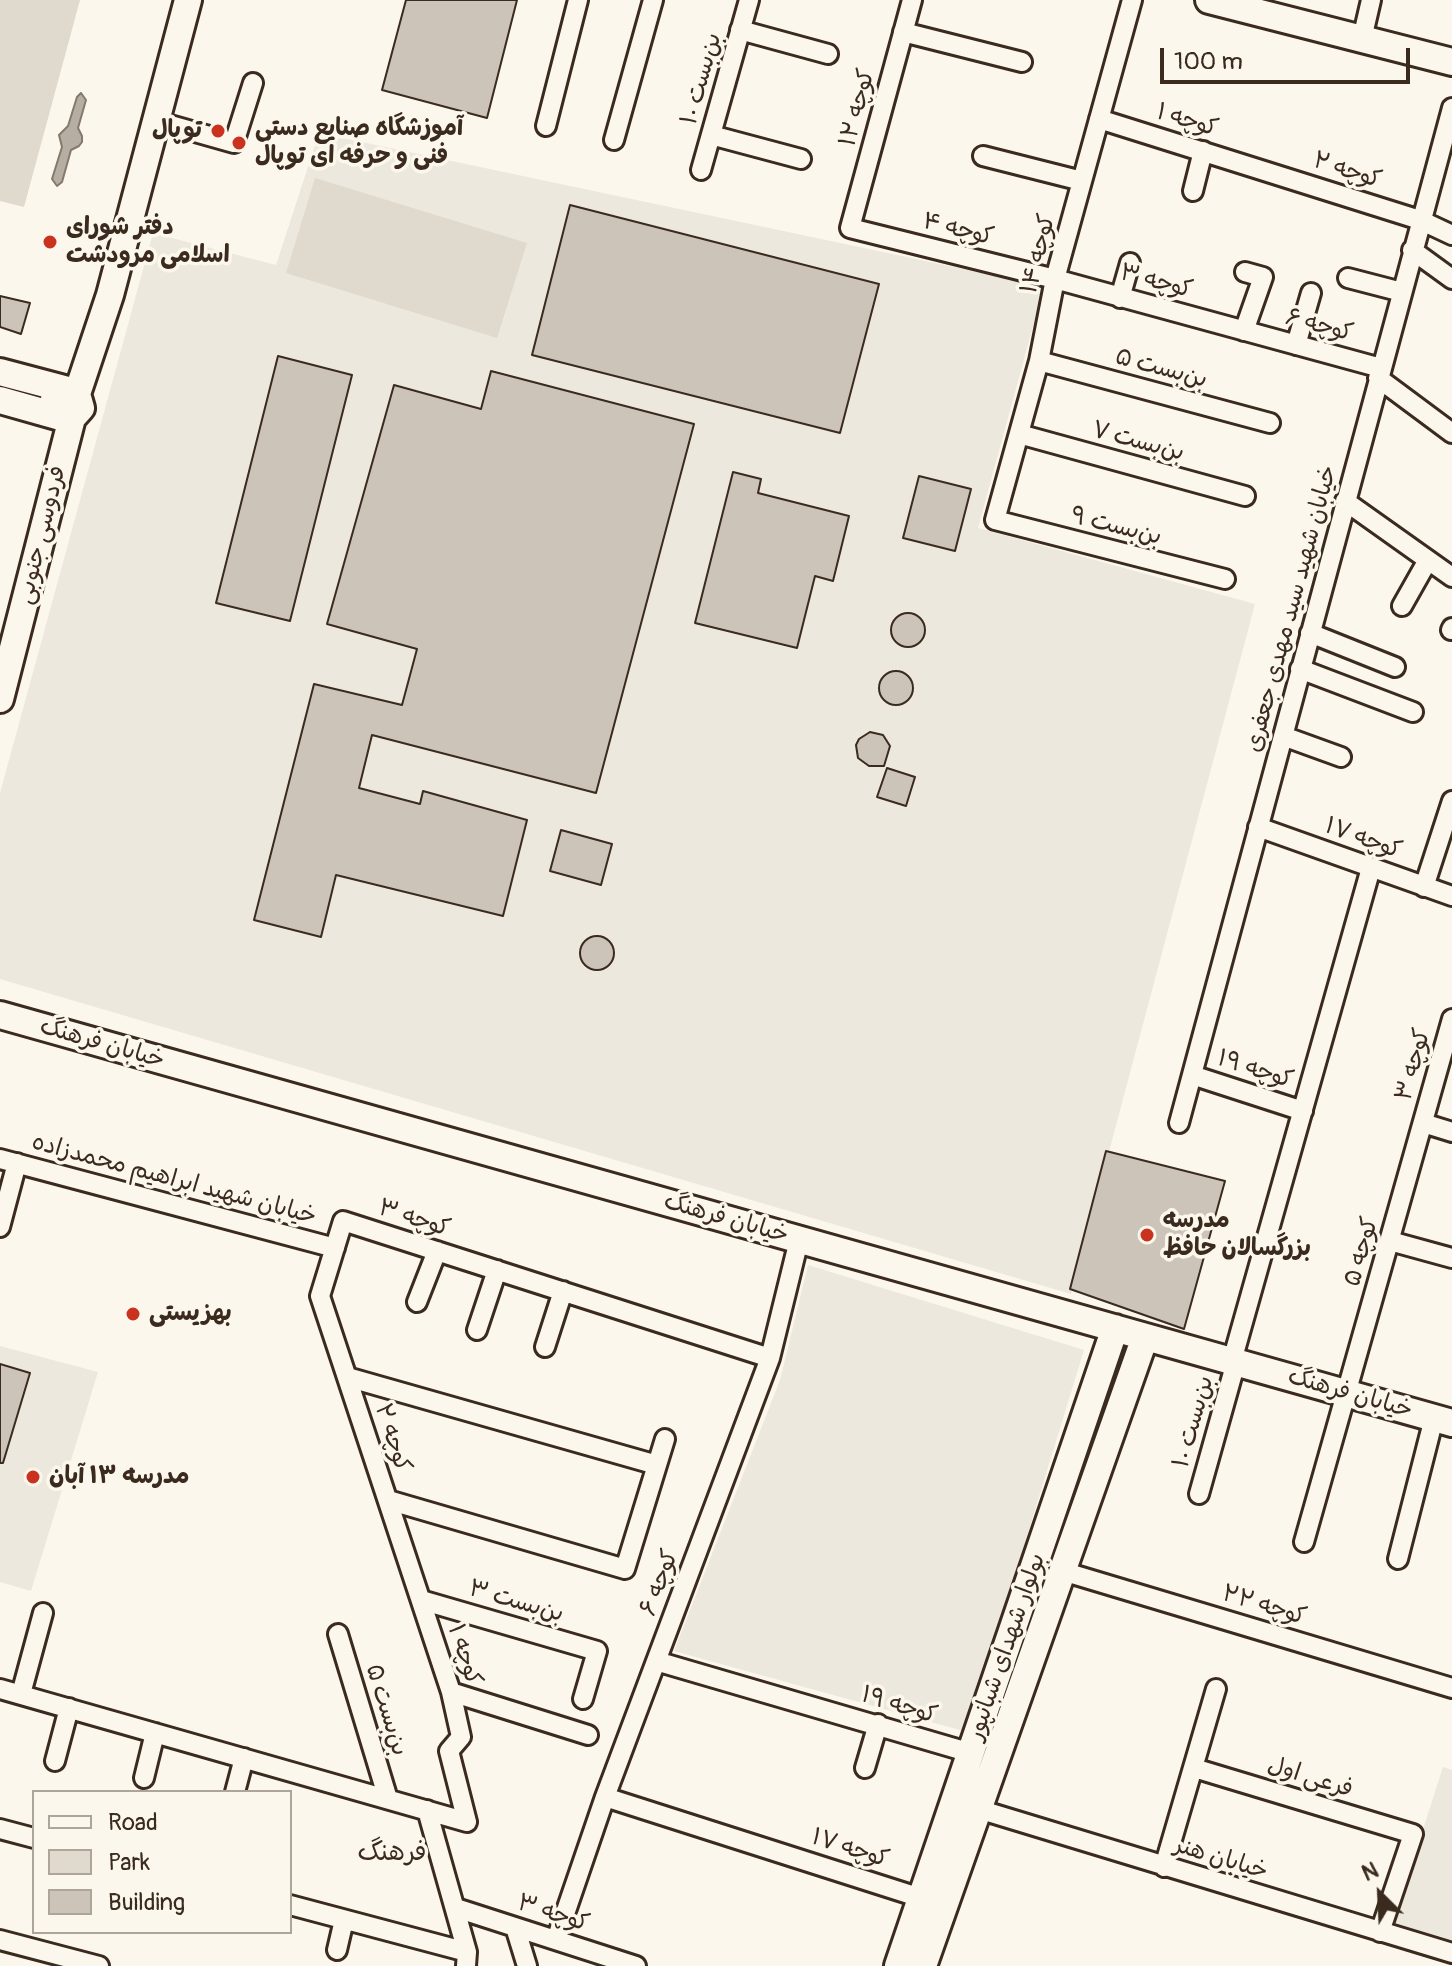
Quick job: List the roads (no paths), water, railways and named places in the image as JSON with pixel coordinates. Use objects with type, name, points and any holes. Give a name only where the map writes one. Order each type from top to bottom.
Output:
[{"type":"street","name":"فردوسی جنوبی","points":[[0,699],[69,404],[110,295],[188,0]]},
{"type":"street","points":[[546,126],[578,0]]},
{"type":"street","points":[[614,140],[653,0]]},
{"type":"street","name":"بن‌بست ۱۰","points":[[701,170],[749,0]]},
{"type":"street","name":"کوچه ۱۲","points":[[850,228],[912,0]]},
{"type":"street","name":"کوچه ۱۴","points":[[995,520],[1039,361],[1055,279],[1132,0]]},
{"type":"street","points":[[1209,0],[1452,62]]},
{"type":"street","points":[[1362,39],[1371,0]]},
{"type":"street","points":[[740,30],[828,54]]},
{"type":"street","points":[[903,32],[1022,62]]},
{"type":"street","points":[[156,121],[234,143],[253,83]]},
{"type":"street","name":"خیابان شهید سید مهدی جعفری","points":[[1179,1123],[1452,108]]},
{"type":"street","name":"کوچه ۱","points":[[1099,119],[1260,169]]},
{"type":"street","points":[[711,135],[801,159]]},
{"type":"street","points":[[1193,191],[1203,151]]},
{"type":"street","points":[[983,156],[1082,181]]},
{"type":"street","name":"کوچه ۲","points":[[1260,169],[1420,220]]},
{"type":"street","points":[[1433,176],[1452,181]]},
{"type":"street","points":[[1420,220],[1452,235]]},
{"type":"street","name":"کوچه ۴","points":[[850,228],[1055,279]]},
{"type":"street","points":[[1412,250],[1452,279]]},
{"type":"street","points":[[1120,298],[1130,263]]},
{"type":"street","points":[[1244,331],[1263,277],[1245,272]]},
{"type":"street","points":[[1348,278],[1402,292]]},
{"type":"street","name":"کوچه ۳","points":[[1055,279],[1244,331]]},
{"type":"street","points":[[1296,345],[1311,293]]},
{"type":"street","name":"کوچه ۶","points":[[1244,331],[1379,373]]},
{"type":"street","name":"بن‌بست ۵","points":[[1039,361],[1270,423]]},
{"type":"street","points":[[0,372],[69,404]]},
{"type":"street","points":[[1379,373],[1452,433]]},
{"type":"street","points":[[0,400],[69,404]]},
{"type":"street","name":"بن‌بست ۷","points":[[1019,434],[1245,496]]},
{"type":"street","points":[[1345,501],[1452,577]]},
{"type":"street","name":"بن‌بست ۹","points":[[995,520],[1225,579]]},
{"type":"street","points":[[1402,606],[1428,560]]},
{"type":"street","points":[[1310,633],[1395,667]]},
{"type":"street","points":[[1300,669],[1413,712]]},
{"type":"street","points":[[1283,736],[1341,757]]},
{"type":"street","points":[[1424,887],[1452,801]]},
{"type":"street","name":"کوچه ۱۷","points":[[1258,827],[1452,896]]},
{"type":"street","points":[[1234,1362],[1371,868]]},
{"type":"street","name":"خیابان فرهنگ","points":[[0,1015],[1443,1420]]},
{"type":"street","name":"کوچه ۳","points":[[1423,1123],[1452,1019]]},
{"type":"street","name":"کوچه ۱۹","points":[[1192,1075],[1303,1111]]},
{"type":"street","points":[[1423,1123],[1452,1132]]},
{"type":"street","name":"کوچه ۵","points":[[1304,1542],[1423,1123]]},
{"type":"street","points":[[0,1227],[9,1161]]},
{"type":"street","name":"خیابان شهید ابراهیم محمدزاده","points":[[9,1161],[335,1248]]},
{"type":"street","name":"کوچه ۳","points":[[335,1248],[343,1221],[497,1270]]},
{"type":"street","name":"کوچه ۶","points":[[556,1940],[605,1797],[770,1358],[799,1240]]},
{"type":"street","points":[[1390,1241],[1452,1258]]},
{"type":"street","name":"کوچه ۲","points":[[335,1248],[320,1296],[388,1500],[625,1569],[657,1465]]},
{"type":"street","points":[[417,1302],[437,1251]]},
{"type":"street","points":[[477,1330],[497,1270],[770,1358]]},
{"type":"street","points":[[545,1347],[563,1291]]},
{"type":"street","name":"بولوار شهدای شبانپور","points":[[923,1966],[971,1753],[1115,1328]]},
{"type":"street","name":"بولوار شهدای شبانپور","points":[[898,1966],[921,1898],[978,1809],[1145,1337]]},
{"type":"street","name":"بن‌بست ۱۰","points":[[1199,1494],[1234,1362]]},
{"type":"street","points":[[347,1377],[657,1465],[665,1439]]},
{"type":"street","points":[[1098,1384],[1125,1393]]},
{"type":"street","points":[[1398,1559],[1443,1420]]},
{"type":"street","name":"کوچه ۱","points":[[388,1500],[451,1692],[461,1737],[449,1751],[467,1822],[427,1810]]},
{"type":"street","name":"کوچه ۲۲","points":[[1062,1571],[1452,1688]]},
{"type":"street","name":"بن‌بست ۳","points":[[421,1600],[597,1651],[583,1699]]},
{"type":"street","points":[[21,1694],[43,1613]]},
{"type":"street","name":"بن‌بست ۵","points":[[338,1634],[388,1799]]},
{"type":"street","name":"کوچه ۱۹","points":[[656,1661],[971,1753]]},
{"type":"street","points":[[0,1689],[427,1810],[456,1908],[466,1959],[292,1906]]},
{"type":"street","points":[[1164,1867],[1216,1689]]},
{"type":"street","points":[[451,1692],[588,1735]]},
{"type":"street","points":[[55,1761],[69,1708]]},
{"type":"street","points":[[865,1768],[878,1724]]},
{"type":"street","points":[[144,1778],[155,1733]]},
{"type":"street","points":[[236,1790],[244,1758]]},
{"type":"street","name":"فرعی اول","points":[[1194,1768],[1413,1834],[1380,1932]]},
{"type":"street","name":"کوچه ۱۷","points":[[605,1797],[921,1898]]},
{"type":"street","name":"خیابان هنر","points":[[978,1809],[1452,1953]]},
{"type":"street","points":[[0,1829],[32,1837]]},
{"type":"street","name":"کوچه ۳","points":[[456,1908],[636,1966]]},
{"type":"street","points":[[337,1950],[344,1920]]},
{"type":"street","points":[[515,1927],[527,1966]]},
{"type":"street","points":[[0,1940],[99,1966]]},
{"type":"street","points":[[20,1966],[25,1947]]},
{"type":"place","name":"توپال","points":[[218,131]]},
{"type":"place","name":"آموزشگاه صنایع دستی فنی و حرفه ای توپال","points":[[239,143]]},
{"type":"place","name":"دفتر شورای اسلامی مرودشت","points":[[50,242]]},
{"type":"place","name":"مدرسه بزرگسالان حافظ","points":[[1147,1235]]},
{"type":"place","name":"بهزیستی","points":[[133,1314]]},
{"type":"place","name":"مدرسه ۱۳ آبان","points":[[33,1477]]},
{"type":"district","name":"فرهنگ","points":[[392,1853]]}]
